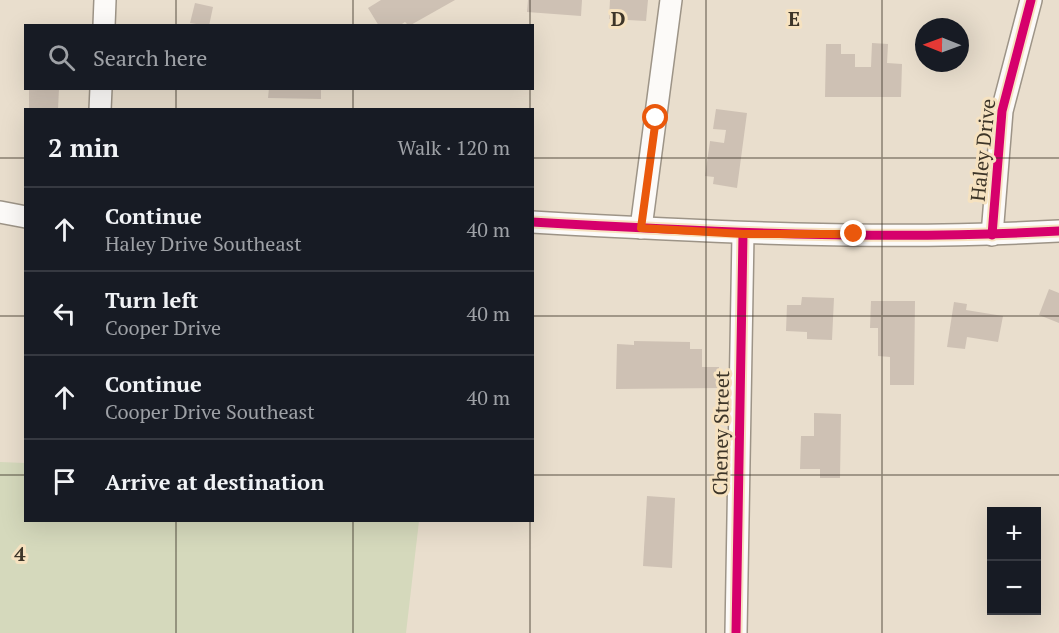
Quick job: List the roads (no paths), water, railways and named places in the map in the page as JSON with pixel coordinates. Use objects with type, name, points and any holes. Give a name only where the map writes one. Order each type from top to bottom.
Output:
[{"type":"street","points":[[104,24],[105,0]]},
{"type":"street","points":[[641,228],[671,0]]},
{"type":"street","name":"Haley Drive","points":[[992,235],[1002,111],[1031,0]]},
{"type":"street","points":[[100,108],[101,90]]},
{"type":"street","points":[[0,212],[24,217]]},
{"type":"street","points":[[534,222],[743,234],[992,235],[1059,231]]},
{"type":"street","name":"Cheney Street","points":[[736,633],[743,234]]}]
